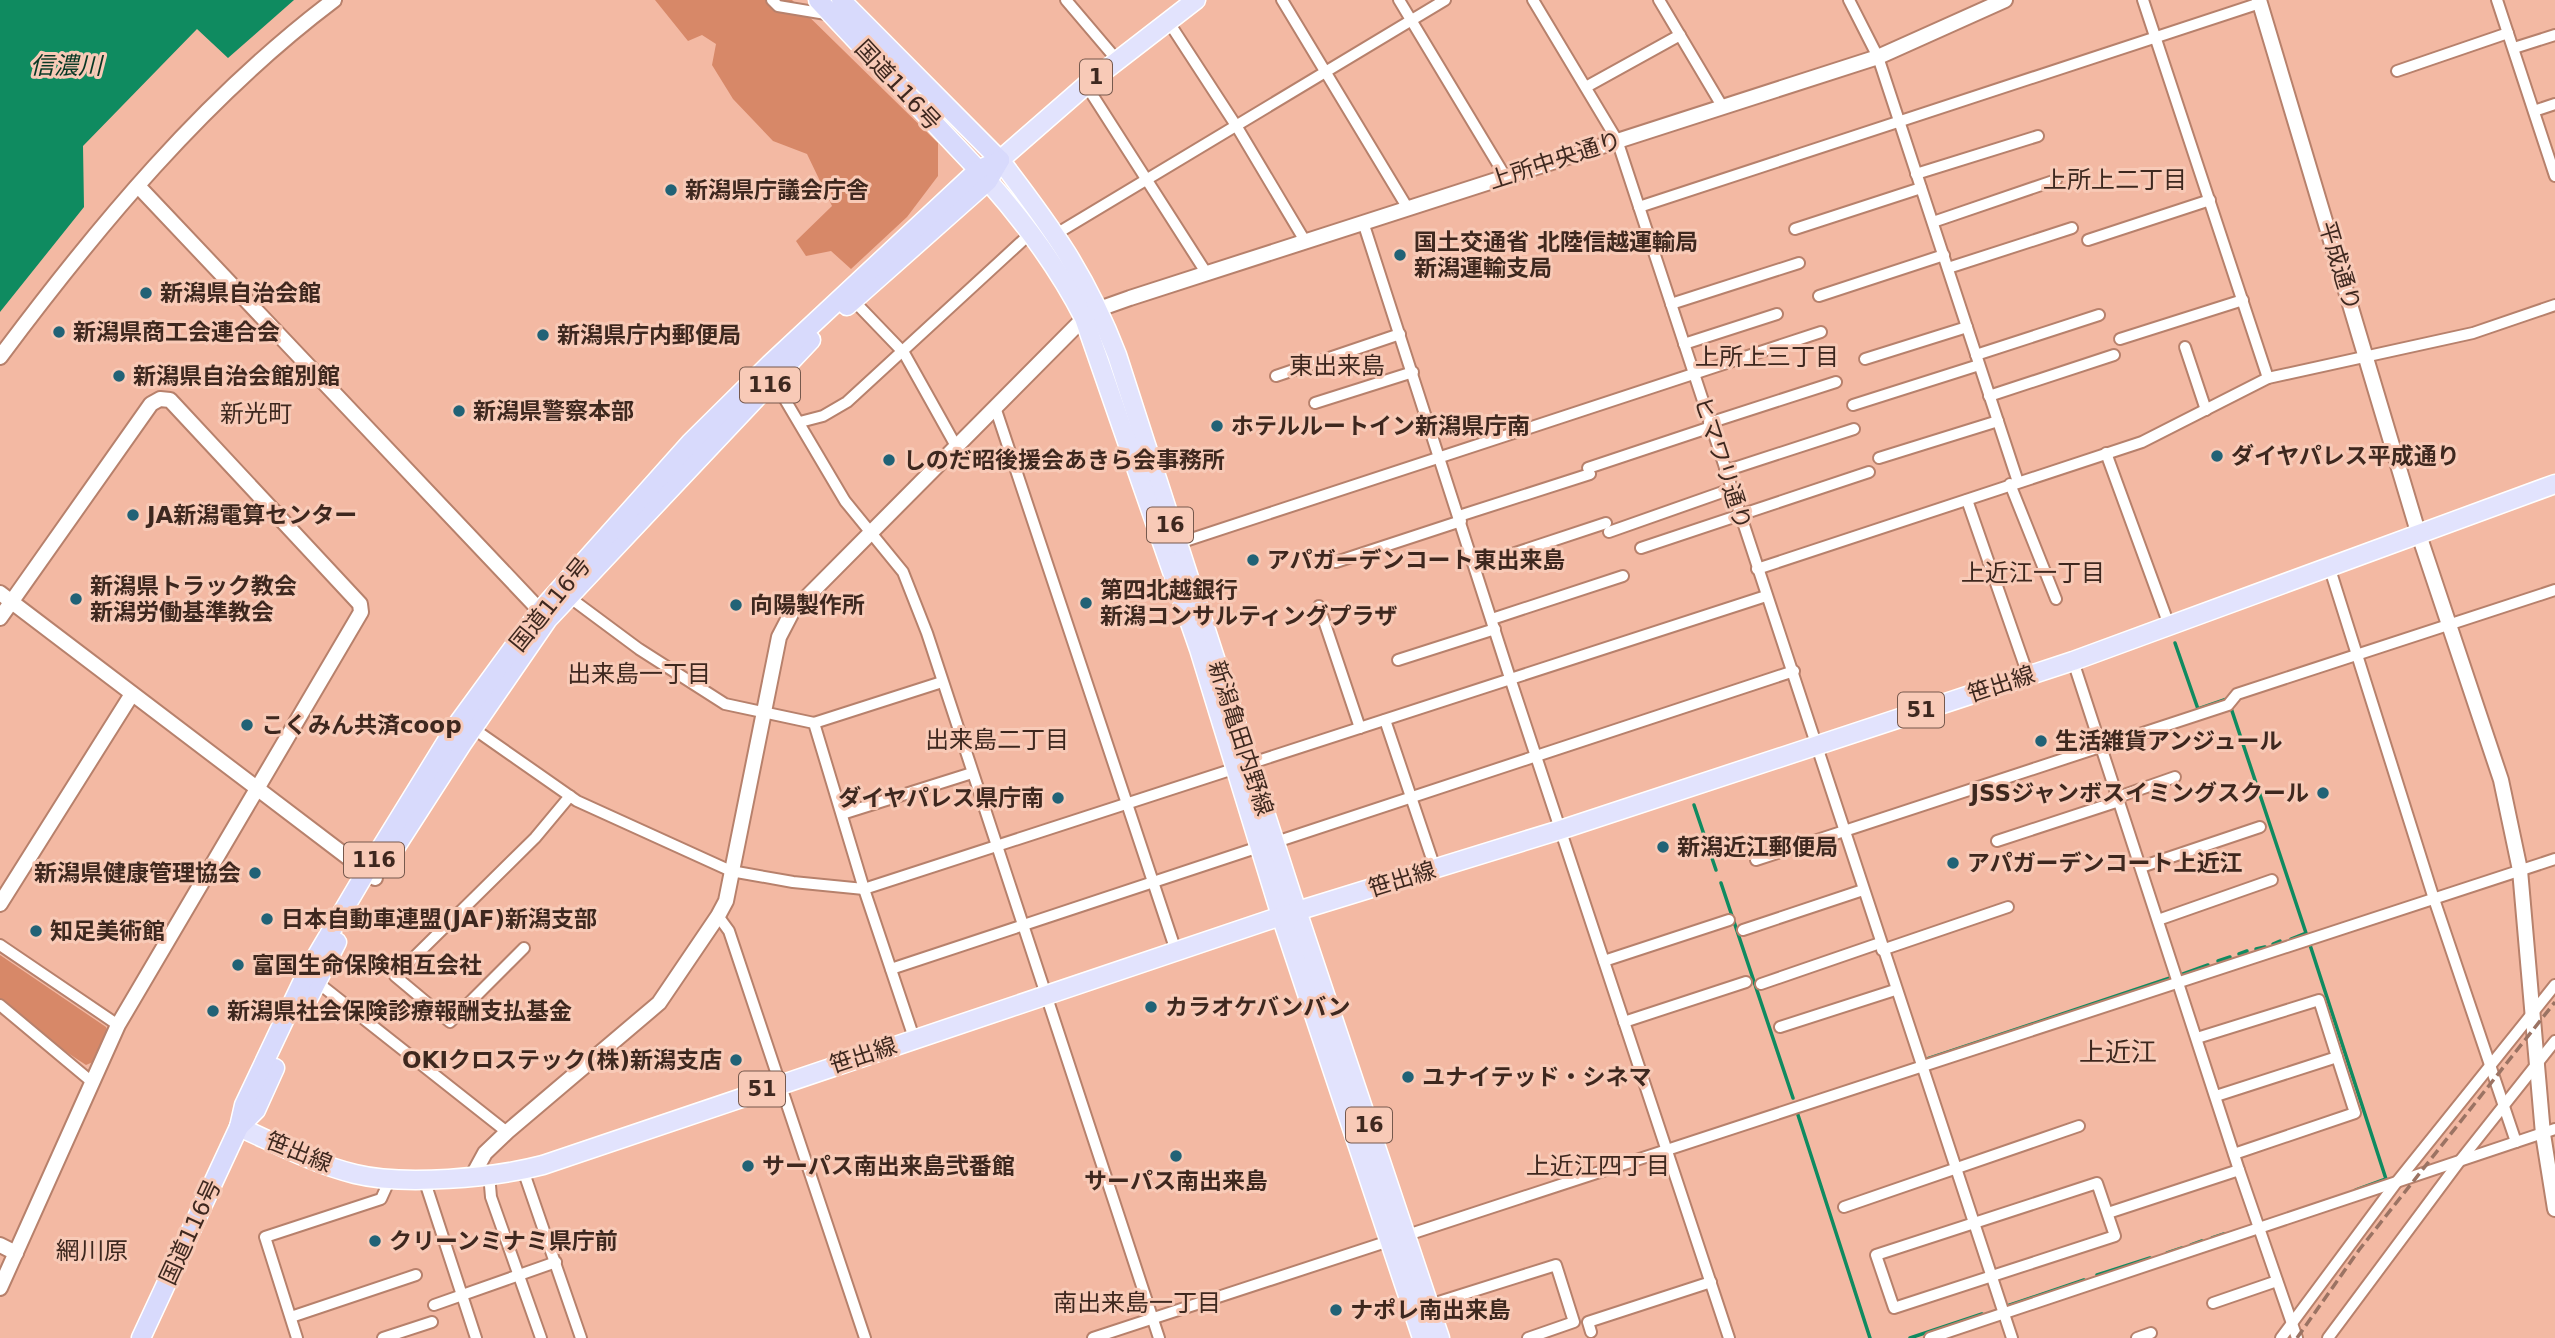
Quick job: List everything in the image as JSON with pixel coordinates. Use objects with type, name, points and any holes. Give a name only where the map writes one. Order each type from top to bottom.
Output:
[{"type":"highway","name":"国道116号","points":[[239,1127],[256,1110],[371,875],[456,726],[544,615],[690,443],[870,268],[1000,160],[844,5],[818,0]]},
{"type":"highway","name":"国道116号","points":[[844,5],[983,175]]},
{"type":"highway","name":"国道116号","points":[[141,1338],[239,1127],[244,1105],[307,972],[371,875],[474,729],[544,615],[569,597],[804,346],[983,175]]},
{"type":"main road","name":"1","points":[[1000,160],[1086,85],[1196,0]]},
{"type":"main road","name":"新潟亀田内野線","points":[[1000,160],[1056,234],[1092,313],[1176,544],[1242,767],[1398,1239],[1422,1338]]},
{"type":"main road","name":"新潟亀田内野線","points":[[983,175],[1032,232],[1092,313],[1199,649],[1242,767]]},
{"type":"main road","name":"笹出線","points":[[239,1127],[314,1160],[356,1174],[424,1179],[523,1170],[1176,951],[1560,830],[2073,661],[2418,532],[2555,484]]},
{"type":"main road","name":"新潟亀田内野線","points":[[1398,1239],[1429,1305],[1440,1338]]},
{"type":"street","points":[[0,357],[103,225],[154,168],[246,74],[334,0]]},
{"type":"street","points":[[772,0],[778,6],[844,5]]},
{"type":"street","points":[[1066,0],[1117,60]]},
{"type":"street","points":[[1282,0],[1406,208]]},
{"type":"street","points":[[1399,0],[1506,176]]},
{"type":"street","points":[[1056,234],[1445,0]]},
{"type":"street","name":"ヒマワリ通り","points":[[1533,0],[1617,140],[1757,569],[1794,671],[1920,1068],[2012,1338]]},
{"type":"street","points":[[1659,0],[1722,106]]},
{"type":"street","points":[[1849,0],[1878,57],[1978,360],[2014,483],[2056,599]]},
{"type":"street","points":[[2143,0],[2268,377]]},
{"type":"street","points":[[2497,0],[2554,169]]},
{"type":"street","points":[[1639,207],[2260,1]]},
{"type":"street","name":"平成通り","points":[[2260,1],[2418,532],[2452,626],[2501,780],[2520,870],[2555,1209]]},
{"type":"street","name":"上所中央通り","points":[[1092,313],[1363,222],[1878,57],[1997,2]]},
{"type":"street","points":[[1168,20],[1237,127],[1305,242]]},
{"type":"street","points":[[2397,71],[2508,33]]},
{"type":"street","points":[[1586,87],[1680,35]]},
{"type":"street","points":[[2514,48],[2555,35]]},
{"type":"street","points":[[1086,85],[1207,274]]},
{"type":"street","points":[[2534,111],[2555,104]]},
{"type":"street","points":[[1916,174],[2038,136]]},
{"type":"street","points":[[1933,222],[2056,180]]},
{"type":"street","points":[[139,187],[544,615]]},
{"type":"street","points":[[1795,229],[1921,188]]},
{"type":"street","points":[[2088,240],[2210,200]]},
{"type":"street","points":[[1363,222],[1441,456],[1535,755],[1729,1338]]},
{"type":"street","points":[[1948,268],[2072,228]]},
{"type":"street","points":[[800,422],[823,416],[847,402],[904,353],[1032,232]]},
{"type":"street","points":[[1819,296],[1944,255]]},
{"type":"street","points":[[1671,304],[1799,263]]},
{"type":"street","points":[[853,300],[904,353],[956,446]]},
{"type":"street","points":[[2120,338],[2243,300]]},
{"type":"street","points":[[1757,569],[2142,442],[2268,377],[2473,333],[2555,305]]},
{"type":"street","points":[[541,1338],[481,1175],[485,1153],[659,1003],[718,916],[726,901],[779,638],[792,612],[1092,313]]},
{"type":"street","points":[[1684,344],[1777,314]]},
{"type":"street","points":[[1853,405],[2099,315]]},
{"type":"street","points":[[1865,359],[1967,327]]},
{"type":"street","points":[[1176,544],[1821,332]]},
{"type":"street","points":[[1276,376],[1400,334]]},
{"type":"street","points":[[2185,347],[2206,410]]},
{"type":"street","points":[[1989,396],[2114,355]]},
{"type":"street","points":[[1315,403],[1413,372]]},
{"type":"street","points":[[774,381],[845,501],[903,572],[942,682],[1020,926],[1159,1338]]},
{"type":"street","points":[[1336,562],[1710,425],[1836,382]]},
{"type":"street","points":[[0,618],[6,597],[151,404],[160,399],[170,400],[360,604],[361,612],[118,1025],[0,1288]]},
{"type":"street","points":[[995,407],[1176,951]]},
{"type":"street","points":[[1879,458],[1997,421]]},
{"type":"street","points":[[1725,471],[1854,429]]},
{"type":"street","points":[[2106,453],[2169,625]]},
{"type":"street","points":[[1641,548],[1869,472]]},
{"type":"street","points":[[1476,566],[1731,489]]},
{"type":"street","points":[[1967,500],[2028,675]]},
{"type":"street","points":[[2329,566],[2434,899],[2516,1142]]},
{"type":"street","points":[[1398,660],[1623,576]]},
{"type":"street","points":[[1756,860],[2228,705],[2237,694],[2356,653],[2452,626],[2555,590]]},
{"type":"street","points":[[474,729],[570,796],[731,871],[864,889],[1766,596]]},
{"type":"street","points":[[6,597],[371,875]]},
{"type":"street","points":[[569,597],[639,649],[725,704],[763,713],[814,723],[942,682]]},
{"type":"street","points":[[1319,606],[1360,728]]},
{"type":"street","points":[[2073,661],[2239,1170],[2297,1338]]},
{"type":"street","points":[[891,969],[1794,671]]},
{"type":"street","points":[[0,904],[132,694]]},
{"type":"street","points":[[1385,720],[1435,868]]},
{"type":"street","points":[[814,723],[864,889],[914,1038]]},
{"type":"street","points":[[842,814],[972,773]]},
{"type":"street","points":[[1997,841],[2175,777]]},
{"type":"street","points":[[524,948],[450,1022],[395,976],[535,838],[570,796]]},
{"type":"street","points":[[2141,867],[2260,827]]},
{"type":"street","points":[[1093,1338],[2555,859]]},
{"type":"street","points":[[2158,920],[2273,880]]},
{"type":"street","points":[[1742,930],[1863,890]]},
{"type":"street","points":[[1761,984],[2008,907]]},
{"type":"street","points":[[718,916],[729,931],[782,1082],[865,1338]]},
{"type":"street","points":[[1604,961],[1729,920]]},
{"type":"street","points":[[0,945],[118,1025]]},
{"type":"street","points":[[317,982],[507,1132]]},
{"type":"street","points":[[1624,1021],[1746,982]]},
{"type":"street","points":[[2281,1338],[2396,1183],[2555,985]]},
{"type":"street","points":[[1780,1027],[1895,990]]},
{"type":"street","points":[[2197,1038],[2319,1000],[2355,1113],[2234,1154]]},
{"type":"street","points":[[0,1005],[92,1082]]},
{"type":"street","points":[[2328,1338],[2459,1162],[2555,1041]]},
{"type":"street","points":[[2216,1096],[2337,1057]]},
{"type":"street","points":[[1844,1207],[2079,1126]]},
{"type":"street","points":[[1930,1338],[2549,1132]]},
{"type":"street","points":[[523,1170],[580,1338]]},
{"type":"street","points":[[2108,1213],[2239,1170]]},
{"type":"street","points":[[297,1338],[265,1237],[380,1199],[390,1178]]},
{"type":"street","points":[[424,1179],[476,1338]]},
{"type":"street","points":[[2097,1183],[2115,1236],[1894,1308],[1876,1255],[1975,1224],[2097,1183]]},
{"type":"street","points":[[0,1245],[16,1253]]},
{"type":"street","points":[[434,1305],[556,1262]]},
{"type":"street","points":[[1429,1305],[1556,1265],[1574,1322],[1528,1338]]},
{"type":"street","points":[[290,1317],[416,1275]]},
{"type":"street","points":[[2213,1303],[2277,1281]]},
{"type":"street","points":[[1591,1332],[1588,1322],[1711,1282]]},
{"type":"street","points":[[383,1338],[432,1322]]},
{"type":"street","points":[[2137,1338],[2151,1333]]},
{"type":"shaded area","points":[[655,0],[792,0],[938,143],[938,176],[907,217],[851,269],[831,251],[806,256],[796,241],[832,206],[807,154],[773,141],[733,99],[712,65],[716,44],[702,35],[688,41]]},
{"type":"shaded area","points":[[0,955],[106,1027],[108,1032],[93,1062],[86,1065],[0,1008]]},
{"type":"water","name":"信濃川","points":[[0,0],[294,0],[228,58],[197,29],[83,146],[84,207],[0,312]]},
{"type":"waterway","points":[[2175,643],[2198,709],[2227,699]]},
{"type":"waterway","points":[[2231,708],[2306,933],[2291,939]]},
{"type":"waterway","points":[[1694,805],[1716,870]]},
{"type":"waterway","points":[[1721,883],[1793,1098]]},
{"type":"waterway","points":[[2273,944],[2280,941]]},
{"type":"waterway","points":[[2310,945],[2386,1179],[2356,1190]]},
{"type":"waterway","points":[[2256,949],[2265,947]]},
{"type":"waterway","points":[[2239,954],[2247,951]]},
{"type":"waterway","points":[[2218,961],[2230,957]]},
{"type":"waterway","points":[[2183,974],[2208,965]]},
{"type":"waterway","points":[[1927,1059],[2170,978]]},
{"type":"waterway","points":[[1798,1115],[1870,1338]]},
{"type":"waterway","points":[[2212,1238],[2224,1234]]},
{"type":"waterway","points":[[2191,1245],[2202,1241]]},
{"type":"waterway","points":[[2167,1253],[2182,1248]]},
{"type":"waterway","points":[[2097,1275],[2150,1258]]},
{"type":"waterway","points":[[2007,1306],[2084,1280]]},
{"type":"waterway","points":[[1910,1338],[1982,1314]]},
{"type":"railway","points":[[2297,1338],[2359,1250],[2555,1002]]},
{"type":"place","name":"新潟県庁議会庁舎","points":[[671,190]]},
{"type":"place","name":"国土交通省 北陸信越運輸局 新潟運輸支局","points":[[1400,255]]},
{"type":"place","name":"新潟県自治会館","points":[[146,293]]},
{"type":"place","name":"新潟県商工会連合会","points":[[59,332]]},
{"type":"place","name":"新潟県庁内郵便局","points":[[543,335]]},
{"type":"place","name":"新潟県自治会館別館","points":[[119,376]]},
{"type":"place","name":"新潟県警察本部","points":[[459,411]]},
{"type":"place","name":"ホテルルートイン新潟県庁南","points":[[1217,426]]},
{"type":"place","name":"ダイヤパレス平成通り","points":[[2217,456]]},
{"type":"place","name":"しのだ昭後援会あきら会事務所","points":[[889,460]]},
{"type":"place","name":"JA新潟電算センター","points":[[133,515]]},
{"type":"place","name":"アパガーデンコート東出来島","points":[[1253,560]]},
{"type":"place","name":"新潟県トラック教会 新潟労働基準教会","points":[[76,599]]},
{"type":"place","name":"第四北越銀行 新潟コンサルティングプラザ","points":[[1086,603]]},
{"type":"place","name":"向陽製作所","points":[[736,605]]},
{"type":"place","name":"こくみん共済coop","points":[[247,725]]},
{"type":"place","name":"生活雑貨アンジュール","points":[[2041,741]]},
{"type":"place","name":"JSSジャンボスイミングスクール","points":[[2323,793]]},
{"type":"place","name":"ダイヤパレス県庁南","points":[[1058,798]]},
{"type":"place","name":"新潟近江郵便局","points":[[1663,847]]},
{"type":"place","name":"アパガーデンコート上近江","points":[[1953,863]]},
{"type":"place","name":"新潟県健康管理協会","points":[[255,873]]},
{"type":"place","name":"日本自動車連盟(JAF)新潟支部","points":[[267,919]]},
{"type":"place","name":"知足美術館","points":[[36,931]]},
{"type":"place","name":"富国生命保険相互会社","points":[[238,965]]},
{"type":"place","name":"カラオケバンバン","points":[[1151,1007]]},
{"type":"place","name":"新潟県社会保険診療報酬支払基金","points":[[213,1011]]},
{"type":"place","name":"OKIクロステック(株)新潟支店","points":[[736,1060]]},
{"type":"place","name":"ユナイテッド・シネマ","points":[[1408,1077]]},
{"type":"place","name":"サーパス南出来島","points":[[1176,1156]]},
{"type":"place","name":"サーパス南出来島弐番館","points":[[748,1166]]},
{"type":"place","name":"クリーンミナミ県庁前","points":[[375,1241]]},
{"type":"place","name":"ナポレ南出来島","points":[[1336,1310]]},
{"type":"district","name":"上所上二丁目","points":[[2115,180]]},
{"type":"district","name":"上所上三丁目","points":[[1767,357]]},
{"type":"district","name":"東出来島","points":[[1337,366]]},
{"type":"district","name":"新光町","points":[[256,414]]},
{"type":"district","name":"上近江一丁目","points":[[2033,573]]},
{"type":"district","name":"出来島一丁目","points":[[639,674]]},
{"type":"district","name":"出来島二丁目","points":[[997,740]]},
{"type":"district","name":"上近江","points":[[2118,1052]]},
{"type":"district","name":"上近江四丁目","points":[[1598,1166]]},
{"type":"district","name":"網川原","points":[[92,1251]]},
{"type":"district","name":"南出来島一丁目","points":[[1137,1303]]}]
